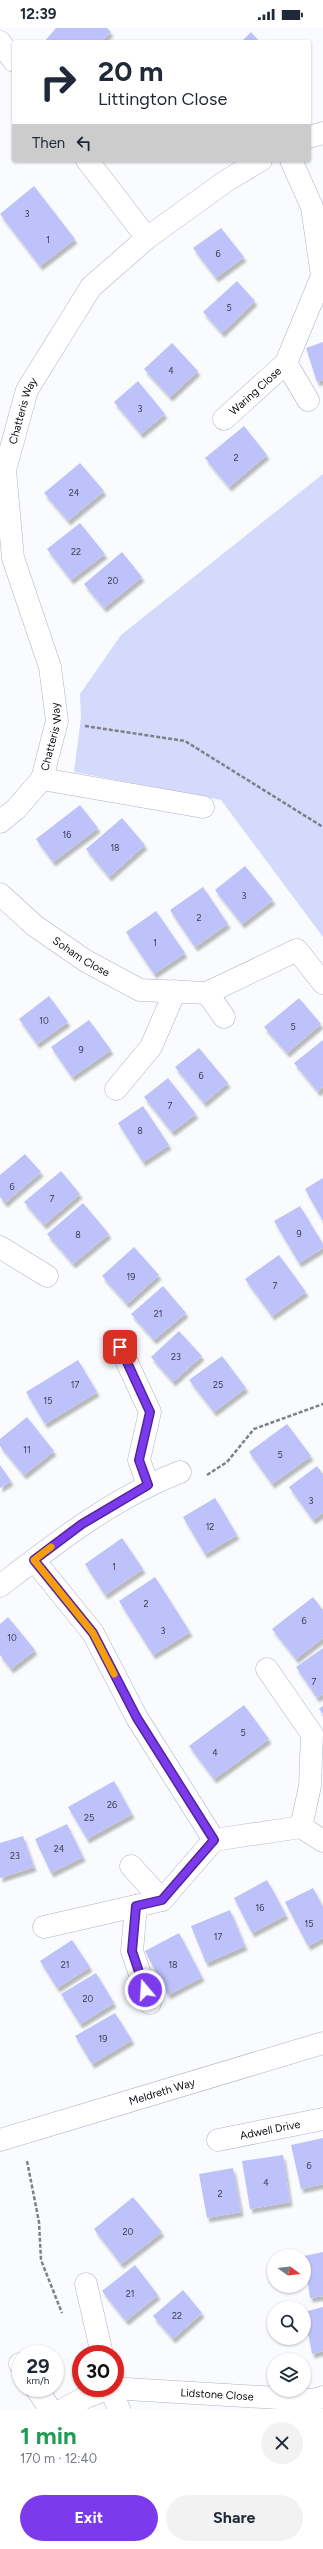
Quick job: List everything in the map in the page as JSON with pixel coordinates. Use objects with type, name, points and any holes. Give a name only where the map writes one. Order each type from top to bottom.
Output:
[{"type":"street","points":[[0,42],[12,58]]},
{"type":"street","points":[[311,136],[323,133]]},
{"type":"street","points":[[89,162],[147,238]]},
{"type":"street","name":"Chatteris Way","points":[[0,822],[16,809],[42,778],[57,721],[50,667],[13,558],[2,470],[27,390],[91,287],[147,238],[226,181],[258,162]]},
{"type":"street","name":"Waring Close","points":[[224,419],[286,363],[322,276],[312,206],[292,162]]},
{"type":"street","name":"Waring Close","points":[[286,363],[308,400]]},
{"type":"street","name":"Chatteris Way","points":[[42,778],[203,807]]},
{"type":"street","name":"Soham Close","points":[[0,894],[35,926],[86,961],[140,990],[208,993],[297,950],[323,983]]},
{"type":"street","points":[[116,1089],[151,1047],[175,991]]},
{"type":"street","points":[[208,993],[224,1017]]},
{"type":"street","points":[[0,1247],[47,1276]]},
{"type":"street","points":[[120,1347],[150,1412],[139,1460],[148,1485]]},
{"type":"street","points":[[0,1586],[82,1524],[148,1485],[180,1472]]},
{"type":"street","points":[[34,1560],[93,1633],[137,1718],[214,1840]]},
{"type":"street","points":[[267,1669],[312,1734],[310,1786],[301,1827]]},
{"type":"street","points":[[44,1927],[162,1900],[214,1840],[301,1827],[323,1841]]},
{"type":"street","points":[[131,1866],[162,1900]]},
{"type":"street","points":[[136,1906],[132,1951],[150,2003]]},
{"type":"street","name":"Meldreth Way","points":[[0,2139],[323,2043]]},
{"type":"street","name":"Adwell Drive","points":[[218,2140],[323,2119]]},
{"type":"street","points":[[86,2284],[100,2345]]},
{"type":"street","name":"Lidstone Close","points":[[124,2389],[312,2400],[323,2397]]},
{"type":"street","points":[[42,2397],[50,2409]]},
{"type":"street","name":"Lidstone Close","points":[[64,2409],[86,2397]]},
{"type":"street","points":[[113,2397],[118,2409]]},
{"type":"path","points":[[57,721],[185,742],[323,827]]},
{"type":"path","points":[[180,1472],[201,1479],[227,1462],[254,1429],[323,1404]]},
{"type":"path","points":[[27,2161],[39,2222],[41,2260],[63,2314]]},
{"type":"shaded area","points":[[323,474],[323,937],[221,800],[74,772],[81,717],[80,694],[121,635]]},
{"type":"building","points":[[56,28],[107,28],[111,32],[103,40],[46,40]]},
{"type":"building","points":[[251,32],[258,40],[243,40]]},
{"type":"building","points":[[34,186],[75,239],[40,266],[0,214]]},
{"type":"building","points":[[221,228],[244,257],[216,278],[193,248]]},
{"type":"building","points":[[237,281],[255,301],[222,333],[203,312]]},
{"type":"building","points":[[323,342],[323,380],[317,382],[306,348]]},
{"type":"building","points":[[172,343],[198,371],[170,397],[144,369]]},
{"type":"building","points":[[138,381],[165,414],[141,434],[114,402]]},
{"type":"building","points":[[244,426],[267,455],[229,487],[205,458]]},
{"type":"building","points":[[80,463],[104,491],[68,521],[44,493]]},
{"type":"building","points":[[80,523],[105,554],[71,580],[47,549]]},
{"type":"building","points":[[122,552],[142,577],[104,608],[84,584]]},
{"type":"building","points":[[80,805],[98,828],[53,862],[36,839]]},
{"type":"building","points":[[122,818],[145,845],[109,877],[86,849]]},
{"type":"building","points":[[245,866],[273,900],[242,924],[215,890]]},
{"type":"building","points":[[203,887],[228,924],[195,947],[170,910]]},
{"type":"building","points":[[156,911],[185,953],[154,974],[126,932]]},
{"type":"building","points":[[49,996],[68,1022],[37,1044],[19,1019]]},
{"type":"building","points":[[299,998],[321,1024],[287,1053],[264,1027]]},
{"type":"building","points":[[89,1020],[111,1050],[72,1077],[51,1047]]},
{"type":"building","points":[[323,1040],[323,1087],[318,1092],[294,1063]]},
{"type":"building","points":[[199,1048],[228,1083],[204,1103],[175,1067]]},
{"type":"building","points":[[168,1078],[196,1114],[172,1132],[144,1097]]},
{"type":"building","points":[[143,1106],[169,1145],[143,1162],[118,1123]]},
{"type":"building","points":[[25,1154],[41,1172],[5,1203],[0,1197],[0,1175]]},
{"type":"building","points":[[61,1171],[80,1194],[44,1225],[24,1202]]},
{"type":"building","points":[[323,1178],[323,1221],[305,1189]]},
{"type":"building","points":[[83,1203],[109,1234],[73,1264],[47,1234]]},
{"type":"building","points":[[300,1206],[323,1244],[323,1248],[299,1263],[274,1221]]},
{"type":"building","points":[[134,1247],[159,1275],[127,1304],[102,1276]]},
{"type":"building","points":[[279,1255],[306,1292],[272,1316],[245,1279]]},
{"type":"building","points":[[163,1286],[186,1313],[154,1340],[131,1314]]},
{"type":"building","points":[[179,1331],[202,1356],[173,1382],[151,1357]]},
{"type":"building","points":[[222,1356],[246,1388],[214,1412],[189,1380]]},
{"type":"building","points":[[78,1360],[97,1392],[45,1424],[26,1392]]},
{"type":"building","points":[[27,1417],[54,1451],[24,1475],[0,1446],[0,1439]]},
{"type":"building","points":[[287,1424],[311,1456],[272,1484],[249,1452]]},
{"type":"building","points":[[0,1465],[11,1481],[0,1488]]},
{"type":"building","points":[[317,1466],[323,1474],[323,1513],[313,1520],[289,1487]]},
{"type":"building","points":[[215,1498],[237,1535],[205,1554],[183,1517]]},
{"type":"building","points":[[122,1538],[143,1569],[105,1595],[85,1564]]},
{"type":"building","points":[[155,1577],[190,1632],[153,1655],[119,1601]]},
{"type":"building","points":[[313,1597],[323,1610],[323,1638],[296,1659],[272,1629]]},
{"type":"building","points":[[8,1617],[35,1650],[11,1669],[0,1655],[0,1624]]},
{"type":"building","points":[[323,1648],[323,1694],[317,1698],[296,1667]]},
{"type":"building","points":[[244,1705],[269,1739],[214,1779],[189,1746]]},
{"type":"building","points":[[323,1706],[323,1714],[319,1709]]},
{"type":"building","points":[[114,1781],[132,1814],[87,1839],[68,1807]]},
{"type":"building","points":[[67,1824],[83,1857],[51,1873],[35,1839]]},
{"type":"building","points":[[23,1836],[34,1867],[0,1878],[0,1843]]},
{"type":"building","points":[[267,1880],[286,1915],[252,1933],[234,1898]]},
{"type":"building","points":[[313,1888],[323,1907],[323,1938],[308,1946],[285,1902]]},
{"type":"building","points":[[230,1910],[245,1946],[206,1963],[191,1926]]},
{"type":"building","points":[[179,1933],[202,1977],[168,1995],[145,1951]]},
{"type":"building","points":[[72,1940],[90,1967],[57,1988],[40,1961]]},
{"type":"building","points":[[96,1973],[114,2003],[80,2024],[61,1994]]},
{"type":"building","points":[[115,2013],[132,2040],[92,2064],[75,2036]]},
{"type":"building","points":[[323,2138],[323,2184],[301,2189],[291,2145]]},
{"type":"building","points":[[283,2155],[290,2202],[250,2209],[242,2161]]},
{"type":"building","points":[[233,2168],[241,2212],[207,2218],[199,2174]]},
{"type":"building","points":[[133,2197],[162,2232],[121,2264],[94,2229]]},
{"type":"building","points":[[323,2252],[323,2296],[310,2298],[309,2293],[311,2293],[311,2255]]},
{"type":"building","points":[[135,2265],[158,2295],[126,2321],[102,2291]]},
{"type":"building","points":[[183,2290],[202,2313],[173,2339],[153,2316]]},
{"type":"building","points":[[323,2307],[323,2351],[312,2354],[310,2345],[311,2310]]},
{"type":"slow traffic","points":[[51,1547],[34,1560],[93,1633],[114,1674]]},
{"type":"route","points":[[120,1347],[150,1412],[139,1460],[148,1485],[82,1524],[34,1560],[93,1633],[137,1718],[203,1825],[214,1840],[162,1900],[136,1906],[132,1951],[145,1990]]}]
